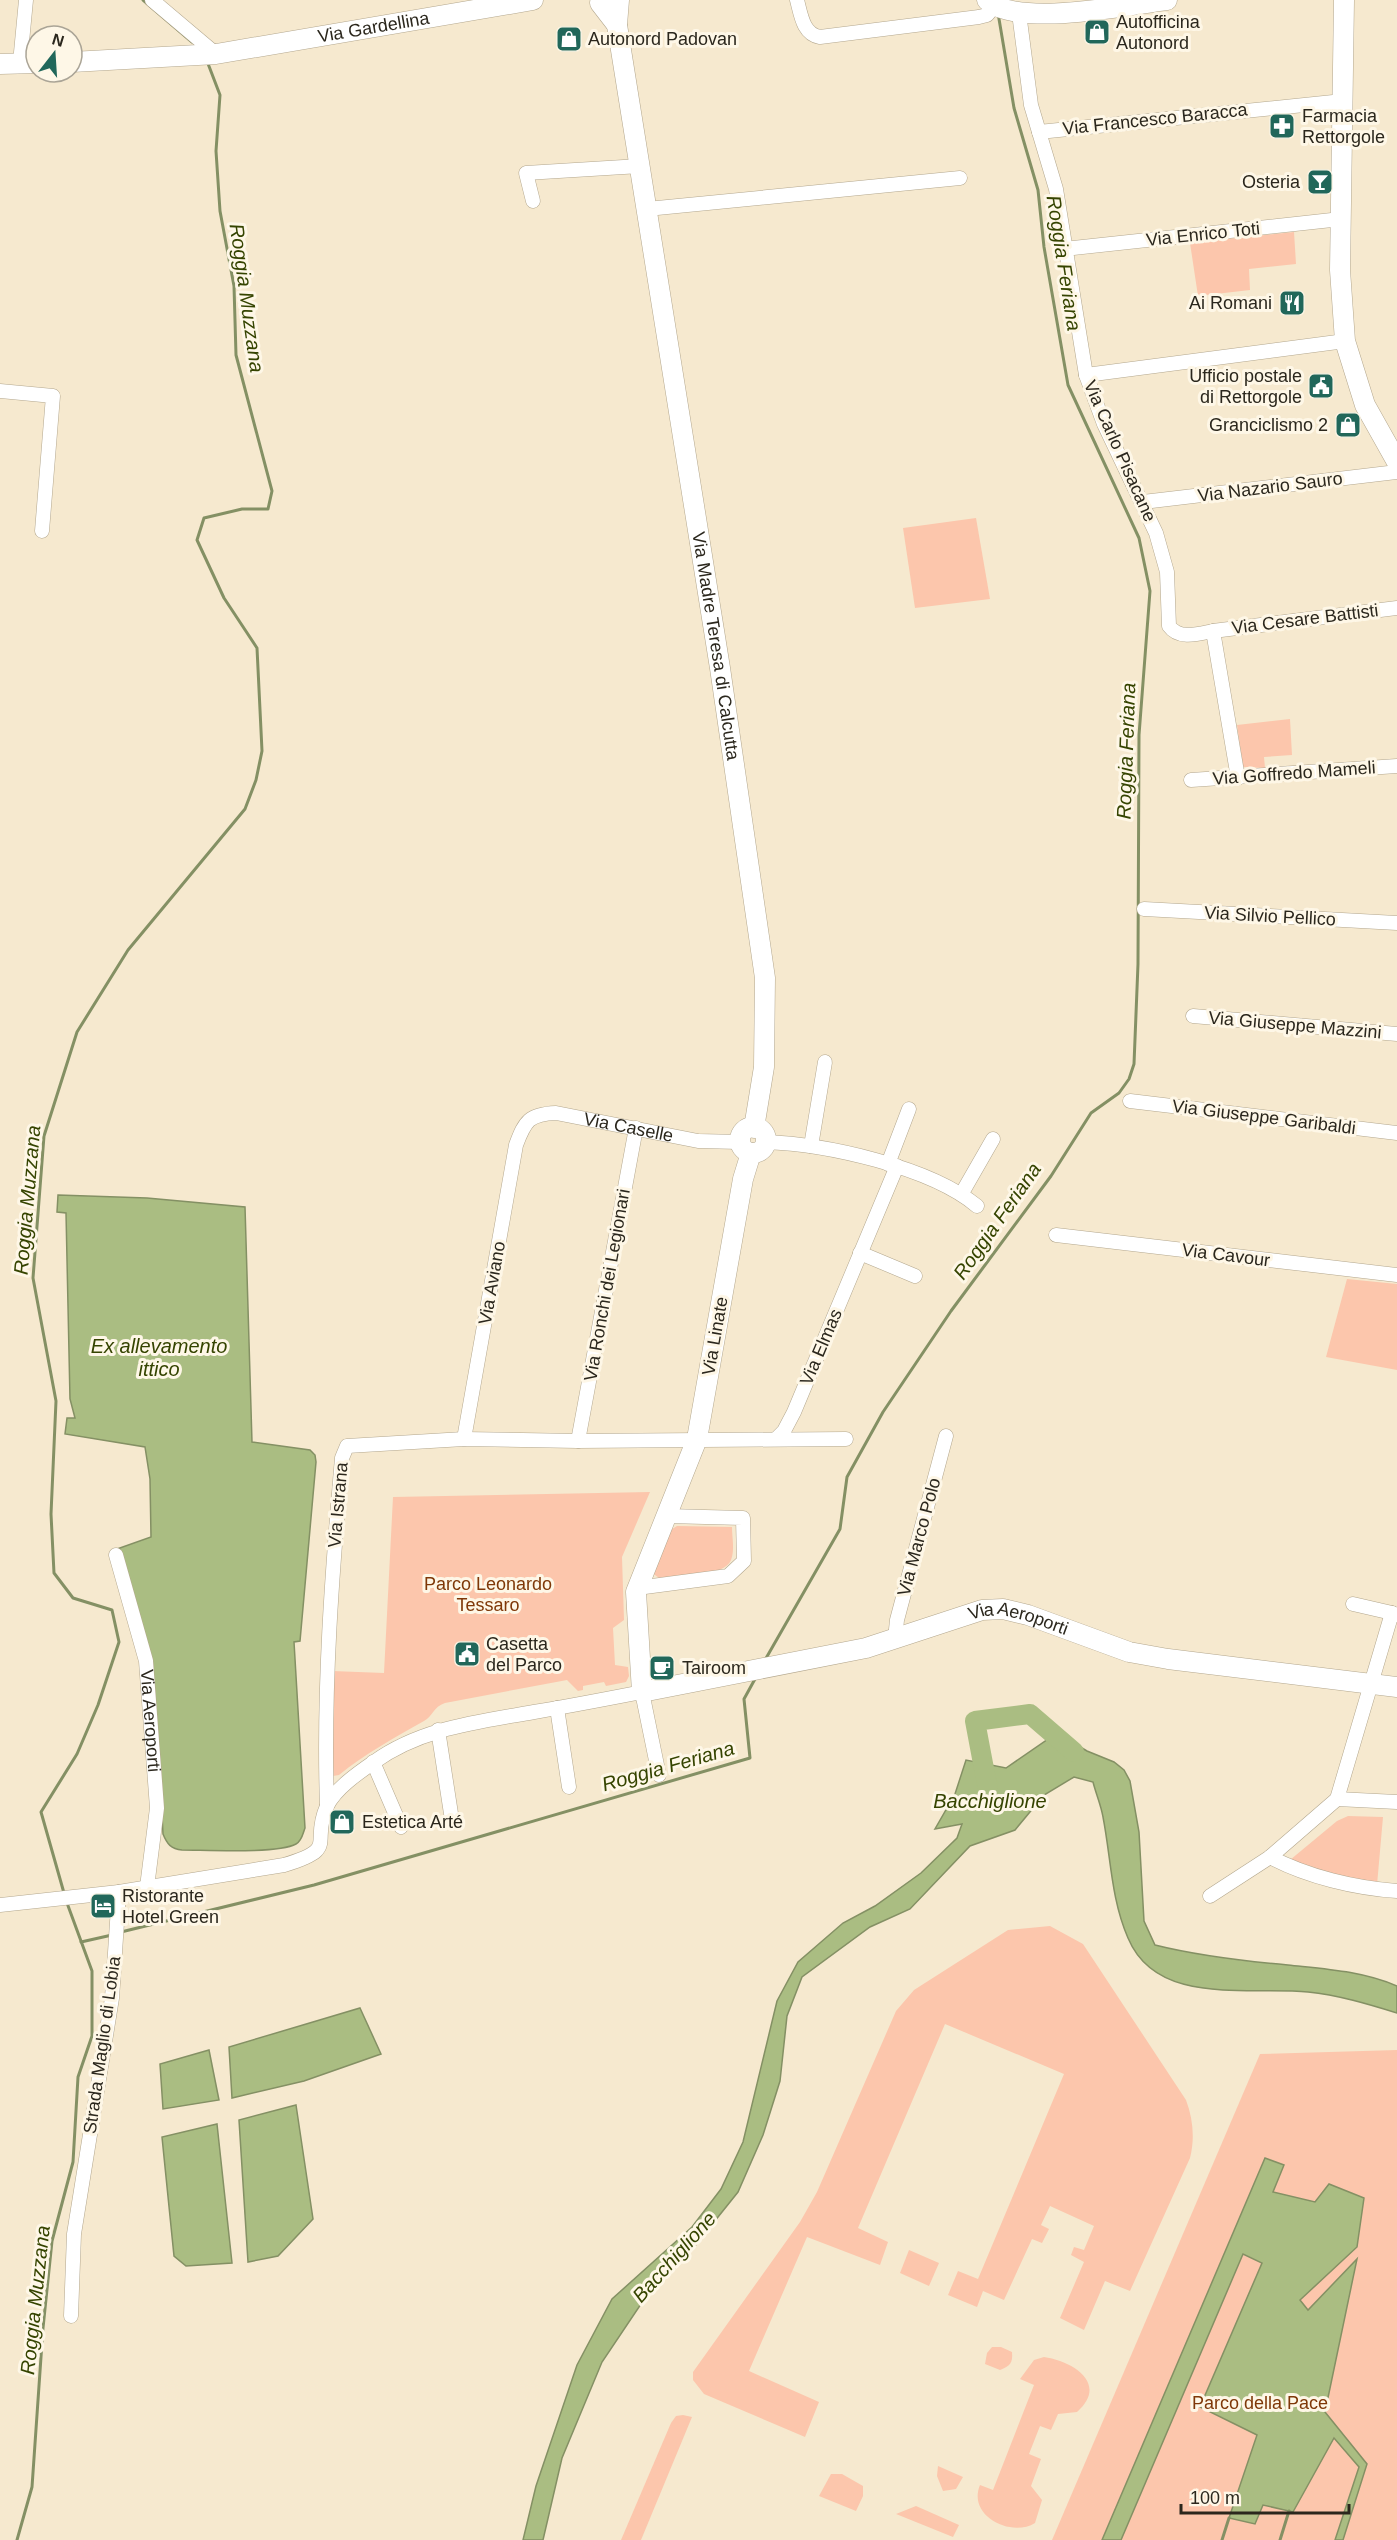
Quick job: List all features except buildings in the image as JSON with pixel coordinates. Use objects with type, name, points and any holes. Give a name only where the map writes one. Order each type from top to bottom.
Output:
[{"type":"street","points":[[18,63],[27,0]]},
{"type":"street","points":[[152,0],[210,55]]},
{"type":"street","name":"Via Gardellina","points":[[84,62],[210,55],[533,0]]},
{"type":"street","points":[[797,0],[806,30],[820,38],[979,17],[1003,8],[1167,0]]},
{"type":"street","points":[[1344,0],[1340,270],[1345,340],[1365,405],[1397,462]]},
{"type":"street","name":"Via Madre Teresa di Calcutta","points":[[603,1],[617,25],[720,668],[765,978],[764,1067],[753,1141]]},
{"type":"street","name":"Via Carlo Pisacane","points":[[1003,8],[1056,189],[1086,375],[1104,424],[1143,502],[1165,561],[1169,626],[1172,632],[1186,636],[1213,631]]},
{"type":"street","name":"Via Francesco Baracca","points":[[1039,132],[1343,101]]},
{"type":"street","points":[[534,201],[526,173],[640,166]]},
{"type":"street","points":[[647,209],[960,178]]},
{"type":"street","name":"Via Enrico Toti","points":[[1064,249],[1341,219]]},
{"type":"street","points":[[1086,375],[1345,340]]},
{"type":"street","points":[[0,391],[54,396],[42,531]]},
{"type":"street","name":"Via Nazario Sauro","points":[[1143,502],[1397,472]]},
{"type":"street","name":"Via Cesare Battisti","points":[[1213,631],[1397,608]]},
{"type":"street","points":[[1213,631],[1238,778]]},
{"type":"street","name":"Via Goffredo Mameli","points":[[1191,780],[1397,766]]},
{"type":"street","name":"Via Silvio Pellico","points":[[1144,909],[1397,923]]},
{"type":"street","name":"Via Giuseppe Mazzini","points":[[1193,1016],[1397,1034]]},
{"type":"street","points":[[810,1146],[825,1062]]},
{"type":"street","name":"Via Giuseppe Garibaldi","points":[[1130,1101],[1397,1133]]},
{"type":"street","points":[[892,1165],[909,1109]]},
{"type":"street","name":"Via Caselle","points":[[523,1127],[530,1119],[540,1114],[556,1113],[698,1142],[753,1141],[810,1146],[892,1165],[962,1193],[977,1206]]},
{"type":"street","name":"Via Aviano","points":[[464,1439],[516,1145],[523,1127]]},
{"type":"street","name":"Via Ronchi dei Legionari","points":[[578,1442],[636,1128]]},
{"type":"street","points":[[962,1193],[993,1139]]},
{"type":"street","name":"Via Linate","points":[[642,1692],[636,1615],[637,1588],[697,1439],[743,1179],[753,1141]]},
{"type":"street","name":"Via Elmas","points":[[777,1438],[784,1431],[794,1412],[860,1253],[892,1165]]},
{"type":"street","name":"Via Cavour","points":[[1056,1235],[1397,1275]]},
{"type":"street","points":[[860,1253],[915,1276]]},
{"type":"street","name":"Via Marco Polo","points":[[895,1639],[897,1620],[946,1436]]},
{"type":"street","points":[[697,1439],[846,1438]]},
{"type":"street","name":"Via Istrana","points":[[327,1806],[325,1741],[332,1571],[344,1451],[347,1446],[362,1443],[464,1439],[578,1442],[697,1439]]},
{"type":"street","points":[[637,1588],[728,1576],[744,1561],[743,1518],[667,1516]]},
{"type":"street","name":"Via Aeroporti","points":[[116,1556],[146,1661],[157,1808],[147,1887]]},
{"type":"street","points":[[1209,1896],[1270,1857],[1337,1799],[1370,1684],[1395,1614],[1353,1604]]},
{"type":"street","name":"Via Aeroporti","points":[[327,1806],[339,1791],[373,1762],[417,1737],[438,1730],[866,1648],[982,1611],[1003,1609],[1028,1615],[1129,1652],[1397,1687]]},
{"type":"street","points":[[642,1692],[659,1775]]},
{"type":"street","points":[[557,1708],[569,1787]]},
{"type":"street","points":[[438,1730],[452,1820]]},
{"type":"street","points":[[373,1762],[401,1827]]},
{"type":"street","points":[[1337,1799],[1397,1802]]},
{"type":"street","points":[[0,1905],[119,1892],[284,1864],[310,1857],[317,1851],[321,1842],[327,1806]]},
{"type":"street","points":[[1270,1857],[1292,1869],[1374,1889],[1397,1891]]},
{"type":"street","name":"Strada Maglio di Lobia","points":[[71,2316],[74,2234],[112,1998],[119,1892]]},
{"type":"green space","points":[[1294,232],[1296,264],[1249,269],[1250,290],[1198,296],[1190,243]]},
{"type":"green space","points":[[976,518],[990,599],[915,608],[903,528]]},
{"type":"green space","points":[[1290,719],[1292,755],[1264,757],[1265,768],[1243,767],[1237,725]]},
{"type":"green space","points":[[1347,1279],[1397,1284],[1397,1370],[1326,1357]]},
{"type":"green space","name":"Parco Leonardo Tessaro","points":[[650,1492],[622,1557],[624,1620],[613,1628],[615,1665],[628,1667],[629,1676],[626,1682],[606,1686],[604,1682],[583,1686],[583,1690],[578,1691],[567,1680],[445,1703],[424,1721],[370,1753],[339,1775],[333,1776],[332,1671],[384,1673],[393,1497]]},
{"type":"green space","points":[[677,1526],[732,1527],[732,1556],[727,1566],[710,1573],[688,1576],[659,1578],[651,1572],[669,1531]]},
{"type":"green space","points":[[1348,1816],[1383,1817],[1377,1885],[1291,1863],[1290,1860],[1337,1821]]},
{"type":"green space","points":[[1050,1926],[1083,1944],[1186,2100],[1190,2114],[1193,2136],[1190,2158],[1130,2291],[1105,2281],[1084,2330],[1060,2318],[1084,2262],[1071,2255],[1074,2247],[1084,2250],[1094,2226],[1050,2206],[1041,2225],[1049,2229],[1042,2243],[1032,2239],[1004,2300],[983,2291],[977,2307],[948,2295],[958,2271],[978,2279],[1064,2074],[945,2024],[858,2228],[888,2242],[880,2265],[807,2237],[749,2371],[819,2402],[805,2437],[704,2394],[693,2380],[693,2372],[800,2222],[817,2192],[896,2011],[914,1990],[1008,1930]]},
{"type":"green space","name":"Parco della Pace","points":[[1397,2050],[1397,2540],[1052,2540],[1260,2054]]},
{"type":"green space","points":[[909,2250],[939,2263],[929,2286],[900,2273]]},
{"type":"green space","points":[[992,2347],[1001,2347],[1012,2352],[1011,2361],[1000,2370],[985,2364],[987,2353]]},
{"type":"green space","points":[[1044,2357],[1066,2363],[1076,2369],[1088,2383],[1089,2392],[1086,2402],[1077,2412],[1058,2414],[1051,2430],[1040,2426],[1029,2454],[1041,2459],[1031,2486],[1042,2500],[1035,2523],[1025,2527],[1004,2526],[985,2515],[978,2496],[980,2485],[993,2490],[1034,2385],[1020,2379],[1034,2360]]},
{"type":"green space","points":[[676,2416],[692,2417],[641,2540],[621,2540],[671,2423]]},
{"type":"green space","points":[[938,2466],[963,2477],[956,2489],[943,2491],[937,2476]]},
{"type":"green space","points":[[831,2474],[842,2474],[863,2486],[863,2496],[856,2511],[819,2496]]},
{"type":"green space","points":[[916,2506],[959,2525],[953,2537],[896,2514]]},
{"type":"water","name":"Ex allevamento ittico","points":[[58,1195],[147,1198],[245,1207],[252,1442],[310,1450],[315,1455],[316,1462],[300,1641],[294,1642],[305,1828],[301,1839],[296,1844],[258,1850],[182,1850],[170,1845],[163,1834],[158,1735],[117,1549],[151,1537],[150,1479],[145,1447],[65,1434],[67,1418],[75,1418],[70,1399],[66,1213],[57,1212]]},
{"type":"water","name":"Bacchiglione","points":[[1057,1733],[1087,1751],[1114,1762],[1124,1770],[1130,1781],[1139,1832],[1144,1921],[1155,1945],[1221,1958],[1330,1969],[1370,1977],[1397,1986],[1397,2013],[1319,1993],[1207,1989],[1182,1984],[1160,1975],[1142,1960],[1128,1938],[1122,1923],[1106,1832],[1093,1782],[1074,1777],[1044,1795],[1015,1830],[970,1846],[910,1909],[870,1927],[802,1977],[787,2016],[780,2081],[763,2135],[738,2192],[686,2257],[645,2298],[602,2362],[562,2458],[543,2540],[523,2540],[536,2486],[577,2365],[612,2299],[692,2227],[721,2189],[743,2142],[777,2001],[798,1962],[843,1923],[875,1906],[921,1873],[957,1838],[962,1824],[935,1829],[955,1794],[966,1760],[1006,1768]]},
{"type":"water","points":[[360,2008],[381,2054],[304,2081],[232,2098],[229,2047]]},
{"type":"water","points":[[209,2050],[219,2100],[163,2109],[160,2064]]},
{"type":"water","points":[[296,2105],[313,2219],[278,2256],[248,2262],[239,2120]]},
{"type":"water","points":[[217,2124],[232,2263],[186,2266],[174,2256],[162,2137]]},
{"type":"water","points":[[1265,2158],[1284,2165],[1273,2192],[1315,2202],[1329,2184],[1364,2198],[1357,2247],[1300,2300],[1308,2310],[1357,2259],[1325,2412],[1367,2464],[1343,2540],[1335,2540],[1359,2467],[1334,2438],[1293,2512],[1263,2505],[1255,2524],[1229,2518],[1257,2435],[1200,2407],[1262,2263],[1243,2254],[1121,2540],[1102,2540]]},
{"type":"waterway","name":"Roggia Muzzana","points":[[143,0],[192,42]]},
{"type":"waterway","name":"Roggia Feriana","points":[[765,1660],[840,1529],[847,1477],[883,1412],[951,1311],[1051,1176],[1091,1113],[1119,1093],[1129,1079],[1134,1064],[1138,964],[1139,735],[1150,591],[1139,538],[1068,385],[1044,247],[1038,190],[1014,108],[998,13]]},
{"type":"waterway","name":"Roggia Muzzana","points":[[64,1893],[41,1812],[77,1754],[98,1705],[119,1642],[112,1610],[73,1598],[54,1573],[51,1514],[56,1401],[33,1278],[44,1136],[77,1032],[128,950],[245,809],[256,780],[262,751],[257,648],[224,598],[197,540],[204,518],[242,509],[268,509],[272,491],[236,355],[234,286],[220,211],[216,151],[220,95],[207,61]]},
{"type":"waterway","name":"Roggia Feriana","points":[[121,1932],[314,1885],[750,1758],[744,1699],[755,1679]]},
{"type":"waterway","points":[[988,1790],[975,1721],[1030,1714],[1074,1752]]},
{"type":"waterway","name":"Roggia Muzzana","points":[[17,2540],[32,2487],[43,2328],[52,2241],[73,2162],[78,2077],[92,2036],[92,1971],[67,1903]]},
{"type":"waterway","name":"Roggia Feriana","points":[[81,1942],[112,1935]]},
{"type":"waterway","points":[[1280,2540],[1289,2511]]},
{"type":"waterway","points":[[1222,2540],[1229,2518]]},
{"type":"place","name":"Autofficina Autonord","points":[[1097,32]]},
{"type":"place","name":"Autonord Padovan","points":[[569,39]]},
{"type":"place","name":"Farmacia Rettorgole","points":[[1282,126]]},
{"type":"place","name":"Osteria","points":[[1320,182]]},
{"type":"place","name":"Ai Romani","points":[[1292,303]]},
{"type":"place","name":"Ufficio postale di Rettorgole","points":[[1321,386]]},
{"type":"place","name":"Granciclismo 2","points":[[1348,425]]},
{"type":"place","name":"Casetta del Parco","points":[[467,1654]]},
{"type":"place","name":"Tairoom","points":[[662,1668]]},
{"type":"place","name":"Estetica Arté","points":[[342,1822]]},
{"type":"place","name":"Ristorante Hotel Green","points":[[103,1906]]}]
